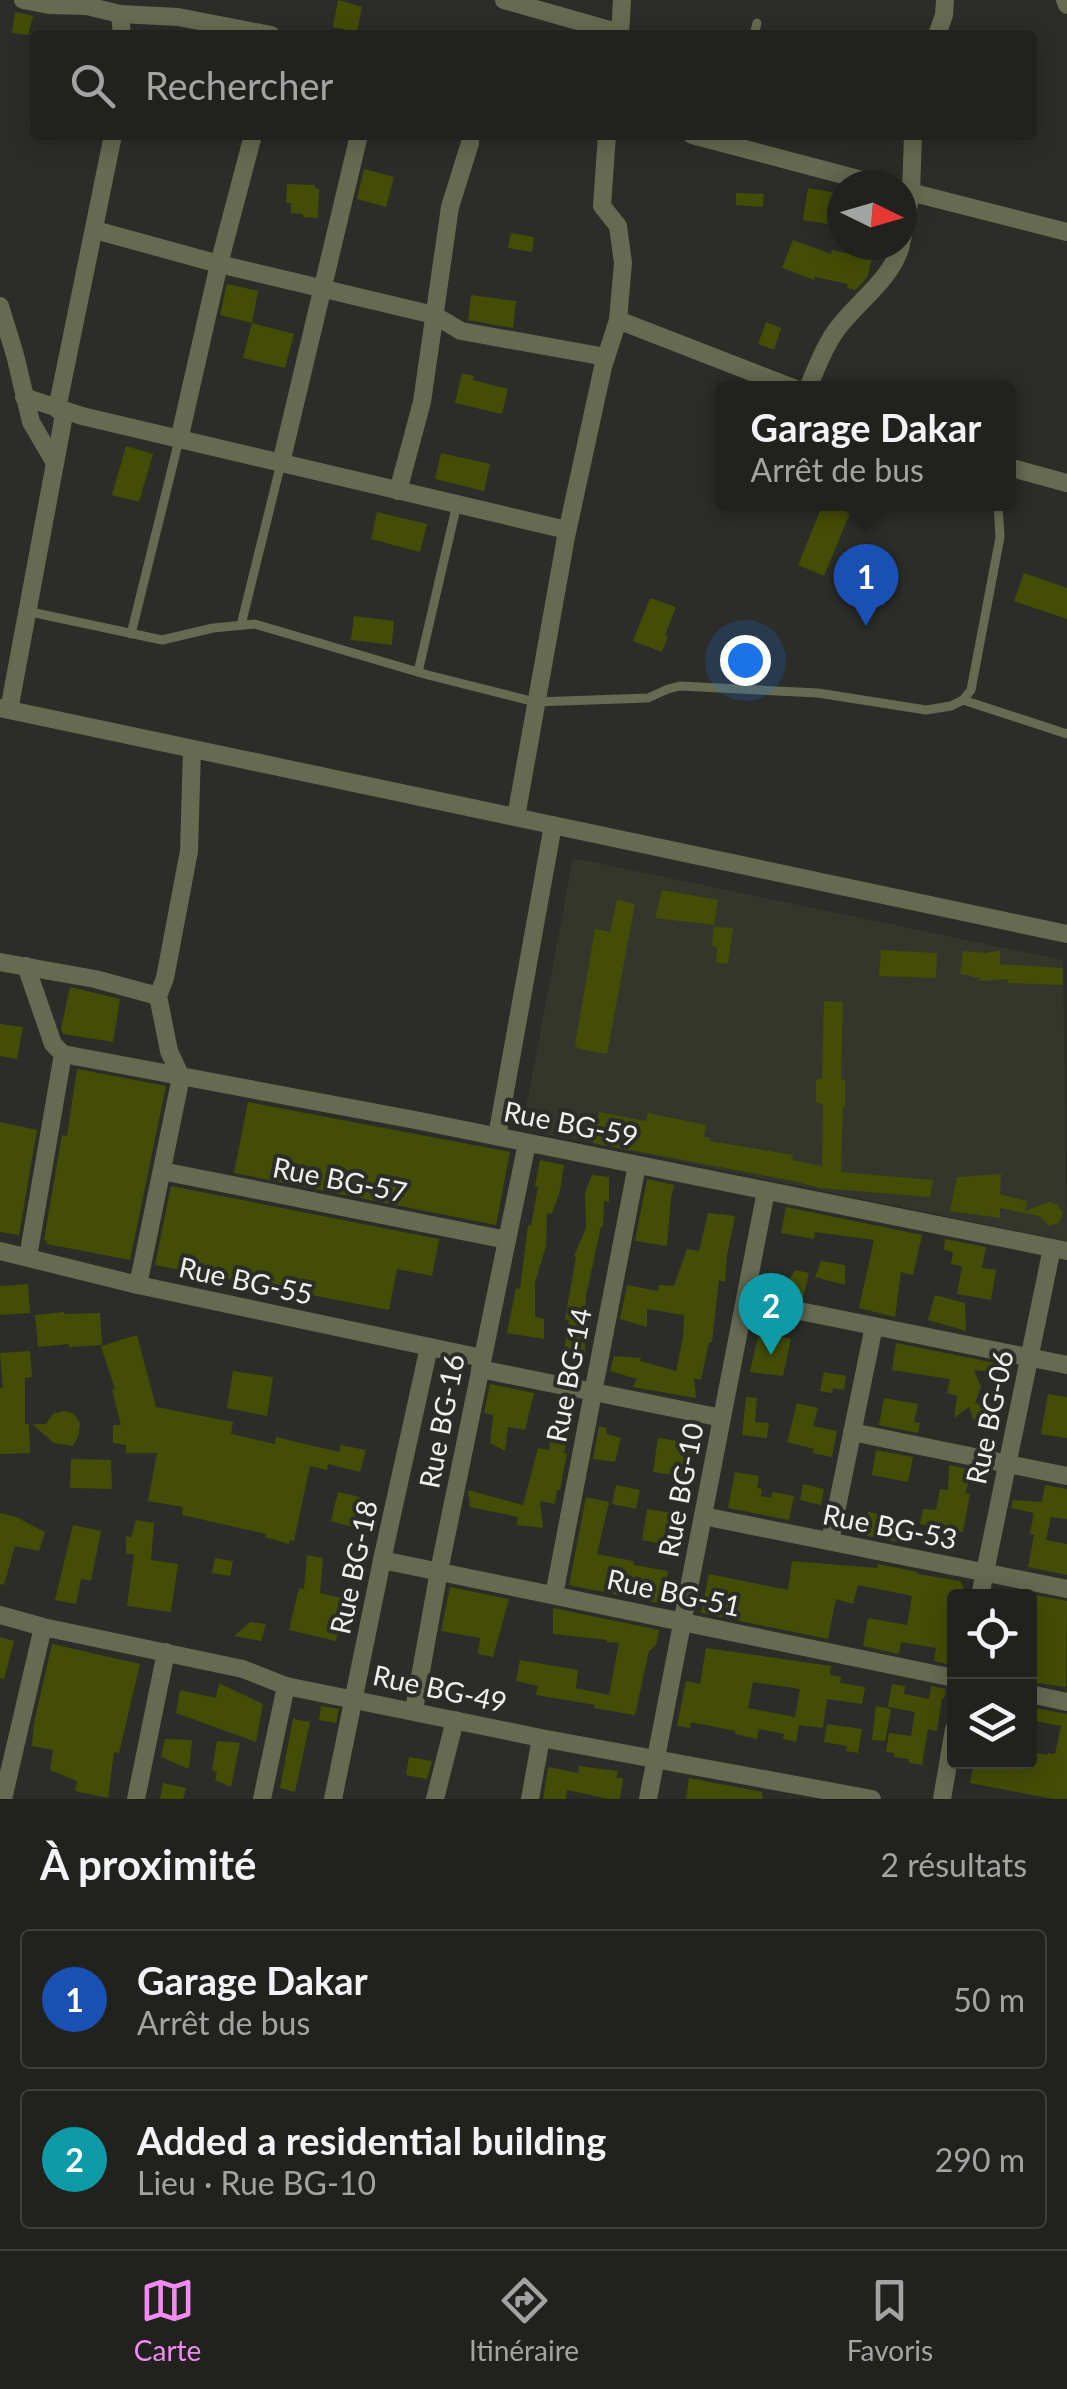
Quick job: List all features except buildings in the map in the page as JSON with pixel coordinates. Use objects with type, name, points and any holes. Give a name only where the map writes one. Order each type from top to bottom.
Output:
[{"type":"street","points":[[23,0],[49,5],[96,5],[120,14],[178,17],[245,30]]},
{"type":"street","points":[[504,0],[606,30]]},
{"type":"street","points":[[620,30],[622,0]]},
{"type":"street","points":[[938,30],[945,0]]},
{"type":"street","points":[[120,14],[122,30]]},
{"type":"street","points":[[57,409],[112,140]]},
{"type":"street","points":[[179,440],[251,140]]},
{"type":"street","points":[[281,463],[358,140]]},
{"type":"street","points":[[516,817],[567,530],[618,320],[623,263],[618,226],[602,206],[607,140]]},
{"type":"street","points":[[730,140],[831,170]]},
{"type":"street","points":[[909,170],[912,140]]},
{"type":"street","points":[[398,491],[422,402],[450,207],[470,143]]},
{"type":"street","points":[[917,194],[1067,232]]},
{"type":"street","points":[[95,230],[434,314],[460,332],[606,358]]},
{"type":"street","points":[[811,381],[837,329],[894,260]]},
{"type":"street","points":[[0,306],[16,354],[31,422],[55,463]]},
{"type":"street","points":[[618,320],[775,381]]},
{"type":"street","points":[[24,397],[179,440],[567,530]]},
{"type":"street","points":[[57,409],[64,415],[4,709],[1067,934]]},
{"type":"street","points":[[1016,470],[1067,483]]},
{"type":"street","points":[[138,1285],[181,1076],[169,1050],[158,996],[189,851],[192,749]]},
{"type":"street","points":[[496,1136],[554,825]]},
{"type":"street","points":[[0,962],[158,996]]},
{"type":"street","points":[[26,966],[53,1044],[63,1054],[28,1258]]},
{"type":"street","name":"Rue BG-59","points":[[63,1054],[496,1136],[1059,1250]]},
{"type":"street","name":"Rue BG-16","points":[[414,1710],[438,1572],[527,1143]]},
{"type":"street","name":"Rue BG-14","points":[[554,1595],[637,1165]]},
{"type":"street","name":"Rue BG-57","points":[[162,1171],[507,1240]]},
{"type":"street","name":"Rue BG-10","points":[[648,1799],[766,1190]]},
{"type":"street","name":"Rue BG-06","points":[[982,1589],[1030,1357],[1059,1250]]},
{"type":"street","name":"Rue BG-55","points":[[0,1252],[430,1347],[593,1392],[722,1418]]},
{"type":"street","points":[[745,1300],[1067,1365]]},
{"type":"street","points":[[830,1542],[874,1326]]},
{"type":"street","name":"Rue BG-18","points":[[333,1799],[430,1347]]},
{"type":"street","points":[[852,1432],[1067,1476]]},
{"type":"street","name":"Rue BG-53","points":[[703,1516],[1067,1589]]},
{"type":"street","name":"Rue BG-51","points":[[382,1560],[947,1677]]},
{"type":"street","name":"Rue BG-49","points":[[0,1615],[243,1668],[286,1686],[872,1799]]},
{"type":"street","points":[[4,1799],[6,1759],[43,1627]]},
{"type":"street","points":[[136,1799],[166,1652]]},
{"type":"street","points":[[262,1799],[286,1686]]},
{"type":"street","points":[[1037,1696],[1067,1702]]},
{"type":"street","points":[[435,1799],[455,1720]]},
{"type":"street","points":[[530,1799],[541,1738]]},
{"type":"street","points":[[942,1799],[947,1769]]},
{"type":"lane","points":[[755,30],[757,23]]},
{"type":"lane","points":[[130,634],[179,440]]},
{"type":"lane","points":[[241,625],[281,463]]},
{"type":"lane","points":[[418,672],[457,504]]},
{"type":"lane","points":[[26,611],[162,640],[213,628],[255,624],[535,702],[648,698],[680,686],[818,693],[926,710],[951,706],[964,700],[971,690],[1000,536],[998,511]]},
{"type":"lane","points":[[964,700],[1067,734]]},
{"type":"shaded area","points":[[573,858],[1063,960],[1067,1241],[522,1129]]},
{"type":"place","name":"Garage Dakar","points":[[866,626]]},
{"type":"place","name":"Added a residential building","points":[[771,1355]]}]
